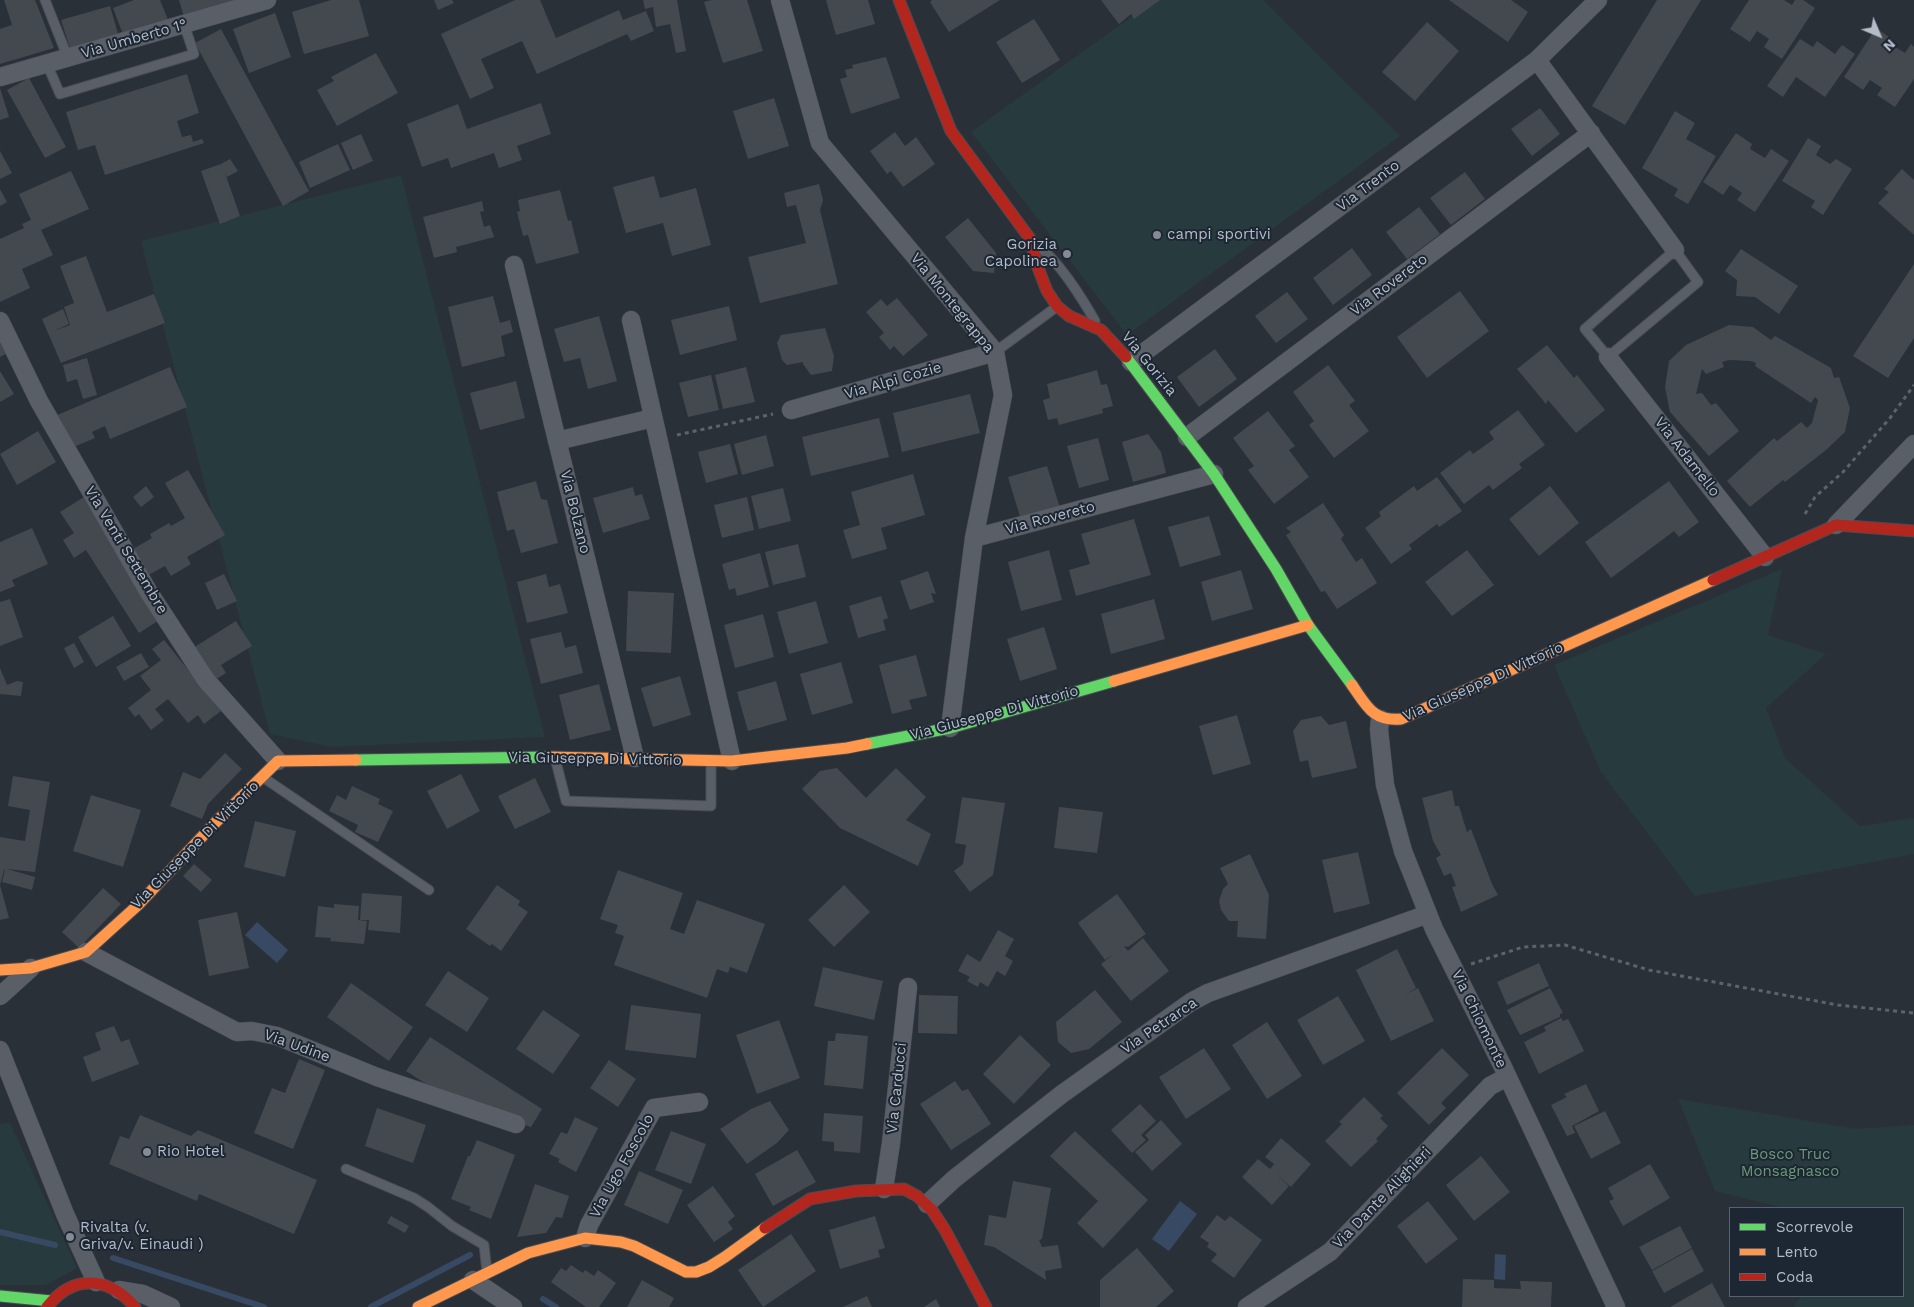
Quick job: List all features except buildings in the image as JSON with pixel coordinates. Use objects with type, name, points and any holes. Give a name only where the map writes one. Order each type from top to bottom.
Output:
[{"type":"street","name":"Via Umberto 1°","points":[[0,77],[267,0]]},
{"type":"street","name":"Via Montegrappa","points":[[780,0],[820,143],[995,352],[1003,395],[974,538],[950,728]]},
{"type":"street","name":"Via Gorizia","points":[[899,0],[951,131],[1031,240],[1041,278],[1047,291],[1057,306],[1069,316],[1101,330],[1131,362],[1214,474],[1276,569],[1308,625]]},
{"type":"street","name":"Via Trento","points":[[1131,362],[1537,60],[1598,0]]},
{"type":"street","points":[[1537,60],[1675,250]]},
{"type":"street","name":"Via Rovereto","points":[[1187,437],[1591,133]]},
{"type":"street","name":"Via Bolzano","points":[[514,266],[635,758]]},
{"type":"street","points":[[631,320],[732,761]]},
{"type":"street","name":"Via Venti Settembre","points":[[0,321],[39,401],[148,591],[206,680],[278,761]]},
{"type":"street","name":"Via Alpi Cozie","points":[[791,410],[995,352]]},
{"type":"street","name":"Via Adamello","points":[[1608,358],[1765,557]]},
{"type":"street","points":[[557,441],[654,418]]},
{"type":"street","points":[[1836,525],[1914,444]]},
{"type":"street","name":"Via Rovereto","points":[[974,538],[1214,474]]},
{"type":"street","name":"Via Giuseppe Di Vittorio","points":[[0,970],[31,968],[86,952],[138,905],[214,824],[278,761],[554,757],[732,761],[847,748],[950,728],[1308,625],[1369,709],[1380,719],[1401,719],[1836,525],[1914,531]]},
{"type":"street","name":"Via Chiomonte","points":[[1380,719],[1379,730],[1385,785],[1403,851],[1428,914],[1616,1307]]},
{"type":"street","name":"Via Petrarca","points":[[927,1204],[954,1179],[1062,1094],[1191,1002],[1208,993],[1428,914]]},
{"type":"street","name":"Via Udine","points":[[86,952],[237,1032],[252,1031],[277,1036],[377,1077],[516,1124]]},
{"type":"street","name":"Via Giuseppe Di Vittorio","points":[[0,996],[31,968]]},
{"type":"street","name":"Via Carducci","points":[[884,1188],[891,1143],[908,987]]},
{"type":"street","points":[[0,1050],[65,1214],[96,1282]]},
{"type":"street","name":"Via Dante Alighieri","points":[[1247,1307],[1330,1252],[1490,1086],[1507,1077]]},
{"type":"street","name":"Via Ugo Foscolo","points":[[585,1238],[589,1225],[654,1108],[699,1102]]},
{"type":"street","points":[[418,1307],[528,1253],[585,1238],[621,1242],[634,1246],[686,1272],[696,1272],[709,1267],[725,1257],[772,1223],[810,1199],[884,1188],[904,1189],[954,1179]]},
{"type":"street","points":[[904,1189],[927,1204],[945,1230],[986,1307]]},
{"type":"street","points":[[480,1276],[513,1307]]},
{"type":"street","points":[[0,1296],[49,1304],[63,1290],[79,1283],[96,1282],[119,1290],[144,1294],[171,1307]]},
{"type":"street","points":[[119,1290],[135,1307]]},
{"type":"lane","points":[[44,0],[68,58]]},
{"type":"lane","points":[[47,64],[60,94],[194,54],[184,24]]},
{"type":"lane","points":[[1031,240],[1046,251],[1085,304],[1101,330]]},
{"type":"lane","points":[[1675,250],[1698,282],[1608,358],[1585,329],[1675,250]]},
{"type":"lane","points":[[995,352],[1057,306]]},
{"type":"lane","points":[[554,757],[566,801],[710,806],[711,760]]},
{"type":"lane","points":[[262,777],[430,890]]},
{"type":"lane","points":[[346,1169],[414,1198],[452,1226],[484,1245],[480,1276]]},
{"type":"path","points":[[1798,518],[1806,513],[1814,497],[1843,472],[1890,418],[1914,385]]},
{"type":"path","points":[[658,439],[791,410]]},
{"type":"path","points":[[1454,969],[1523,946],[1566,945],[1649,970],[1838,1005],[1914,1013]]},
{"type":"green space","name":"campi sportivi","points":[[1155,0],[1263,0],[1400,136],[1127,335],[971,132]]},
{"type":"green space","points":[[401,175],[545,737],[331,747],[270,734],[141,241]]},
{"type":"green space","points":[[1782,569],[1768,635],[1826,654],[1766,708],[1785,758],[1860,826],[1914,818],[1914,854],[1695,896],[1601,772],[1554,665]]},
{"type":"green space","name":"Bosco Truc Monsagnasco","points":[[1678,1099],[1856,1129],[1914,1125],[1914,1307],[1794,1307],[1800,1297],[1904,1297],[1904,1207],[1780,1207],[1715,1191]]},
{"type":"green space","points":[[10,1123],[77,1268],[46,1285],[0,1285],[0,1124]]},
{"type":"water","points":[[257,922],[288,950],[277,963],[245,935]]},
{"type":"water","points":[[1180,1201],[1197,1214],[1169,1251],[1152,1239]]},
{"type":"water","points":[[1495,1254],[1506,1255],[1505,1280],[1494,1279]]},
{"type":"waterway","points":[[0,1232],[55,1245]]},
{"type":"waterway","points":[[371,1307],[470,1255]]},
{"type":"waterway","points":[[113,1258],[264,1307]]},
{"type":"waterway","points":[[543,1299],[556,1307]]},
{"type":"traffic: fast","points":[[1126,357],[1214,474],[1276,569],[1308,625],[1352,685]]},
{"type":"traffic: fast","points":[[867,744],[950,728],[1114,681]]},
{"type":"traffic: fast","points":[[356,760],[549,757]]},
{"type":"traffic: fast","points":[[0,1296],[51,1301]]},
{"type":"traffic: slow","points":[[1352,685],[1371,711],[1384,718],[1401,719],[1713,580]]},
{"type":"traffic: slow","points":[[1114,681],[1308,625]]},
{"type":"traffic: slow","points":[[549,757],[732,761],[867,744]]},
{"type":"traffic: slow","points":[[0,970],[31,968],[86,952],[138,905],[214,824],[278,761],[356,760]]},
{"type":"traffic: slow","points":[[418,1307],[528,1253],[585,1238],[621,1242],[634,1246],[686,1272],[696,1272],[709,1267],[725,1257],[765,1228]]},
{"type":"traffic: jam","points":[[899,0],[951,131],[1031,240],[1037,265],[1047,291],[1057,306],[1069,316],[1101,330],[1126,357]]},
{"type":"traffic: jam","points":[[1713,580],[1836,525],[1914,531]]},
{"type":"traffic: jam","points":[[765,1228],[810,1199],[856,1191],[904,1189],[917,1196],[932,1210],[945,1230],[986,1307]]},
{"type":"traffic: jam","points":[[47,1307],[57,1296],[68,1289],[79,1284],[91,1283],[114,1289],[135,1307]]},
{"type":"place","name":"campi sportivi","points":[[1157,235]]},
{"type":"place","name":"Gorizia Capolinea","points":[[1067,254]]},
{"type":"place","name":"Rio Hotel","points":[[147,1152]]},
{"type":"place","name":"Rivalta (v. Griva/v. Einaudi )","points":[[70,1237]]}]
